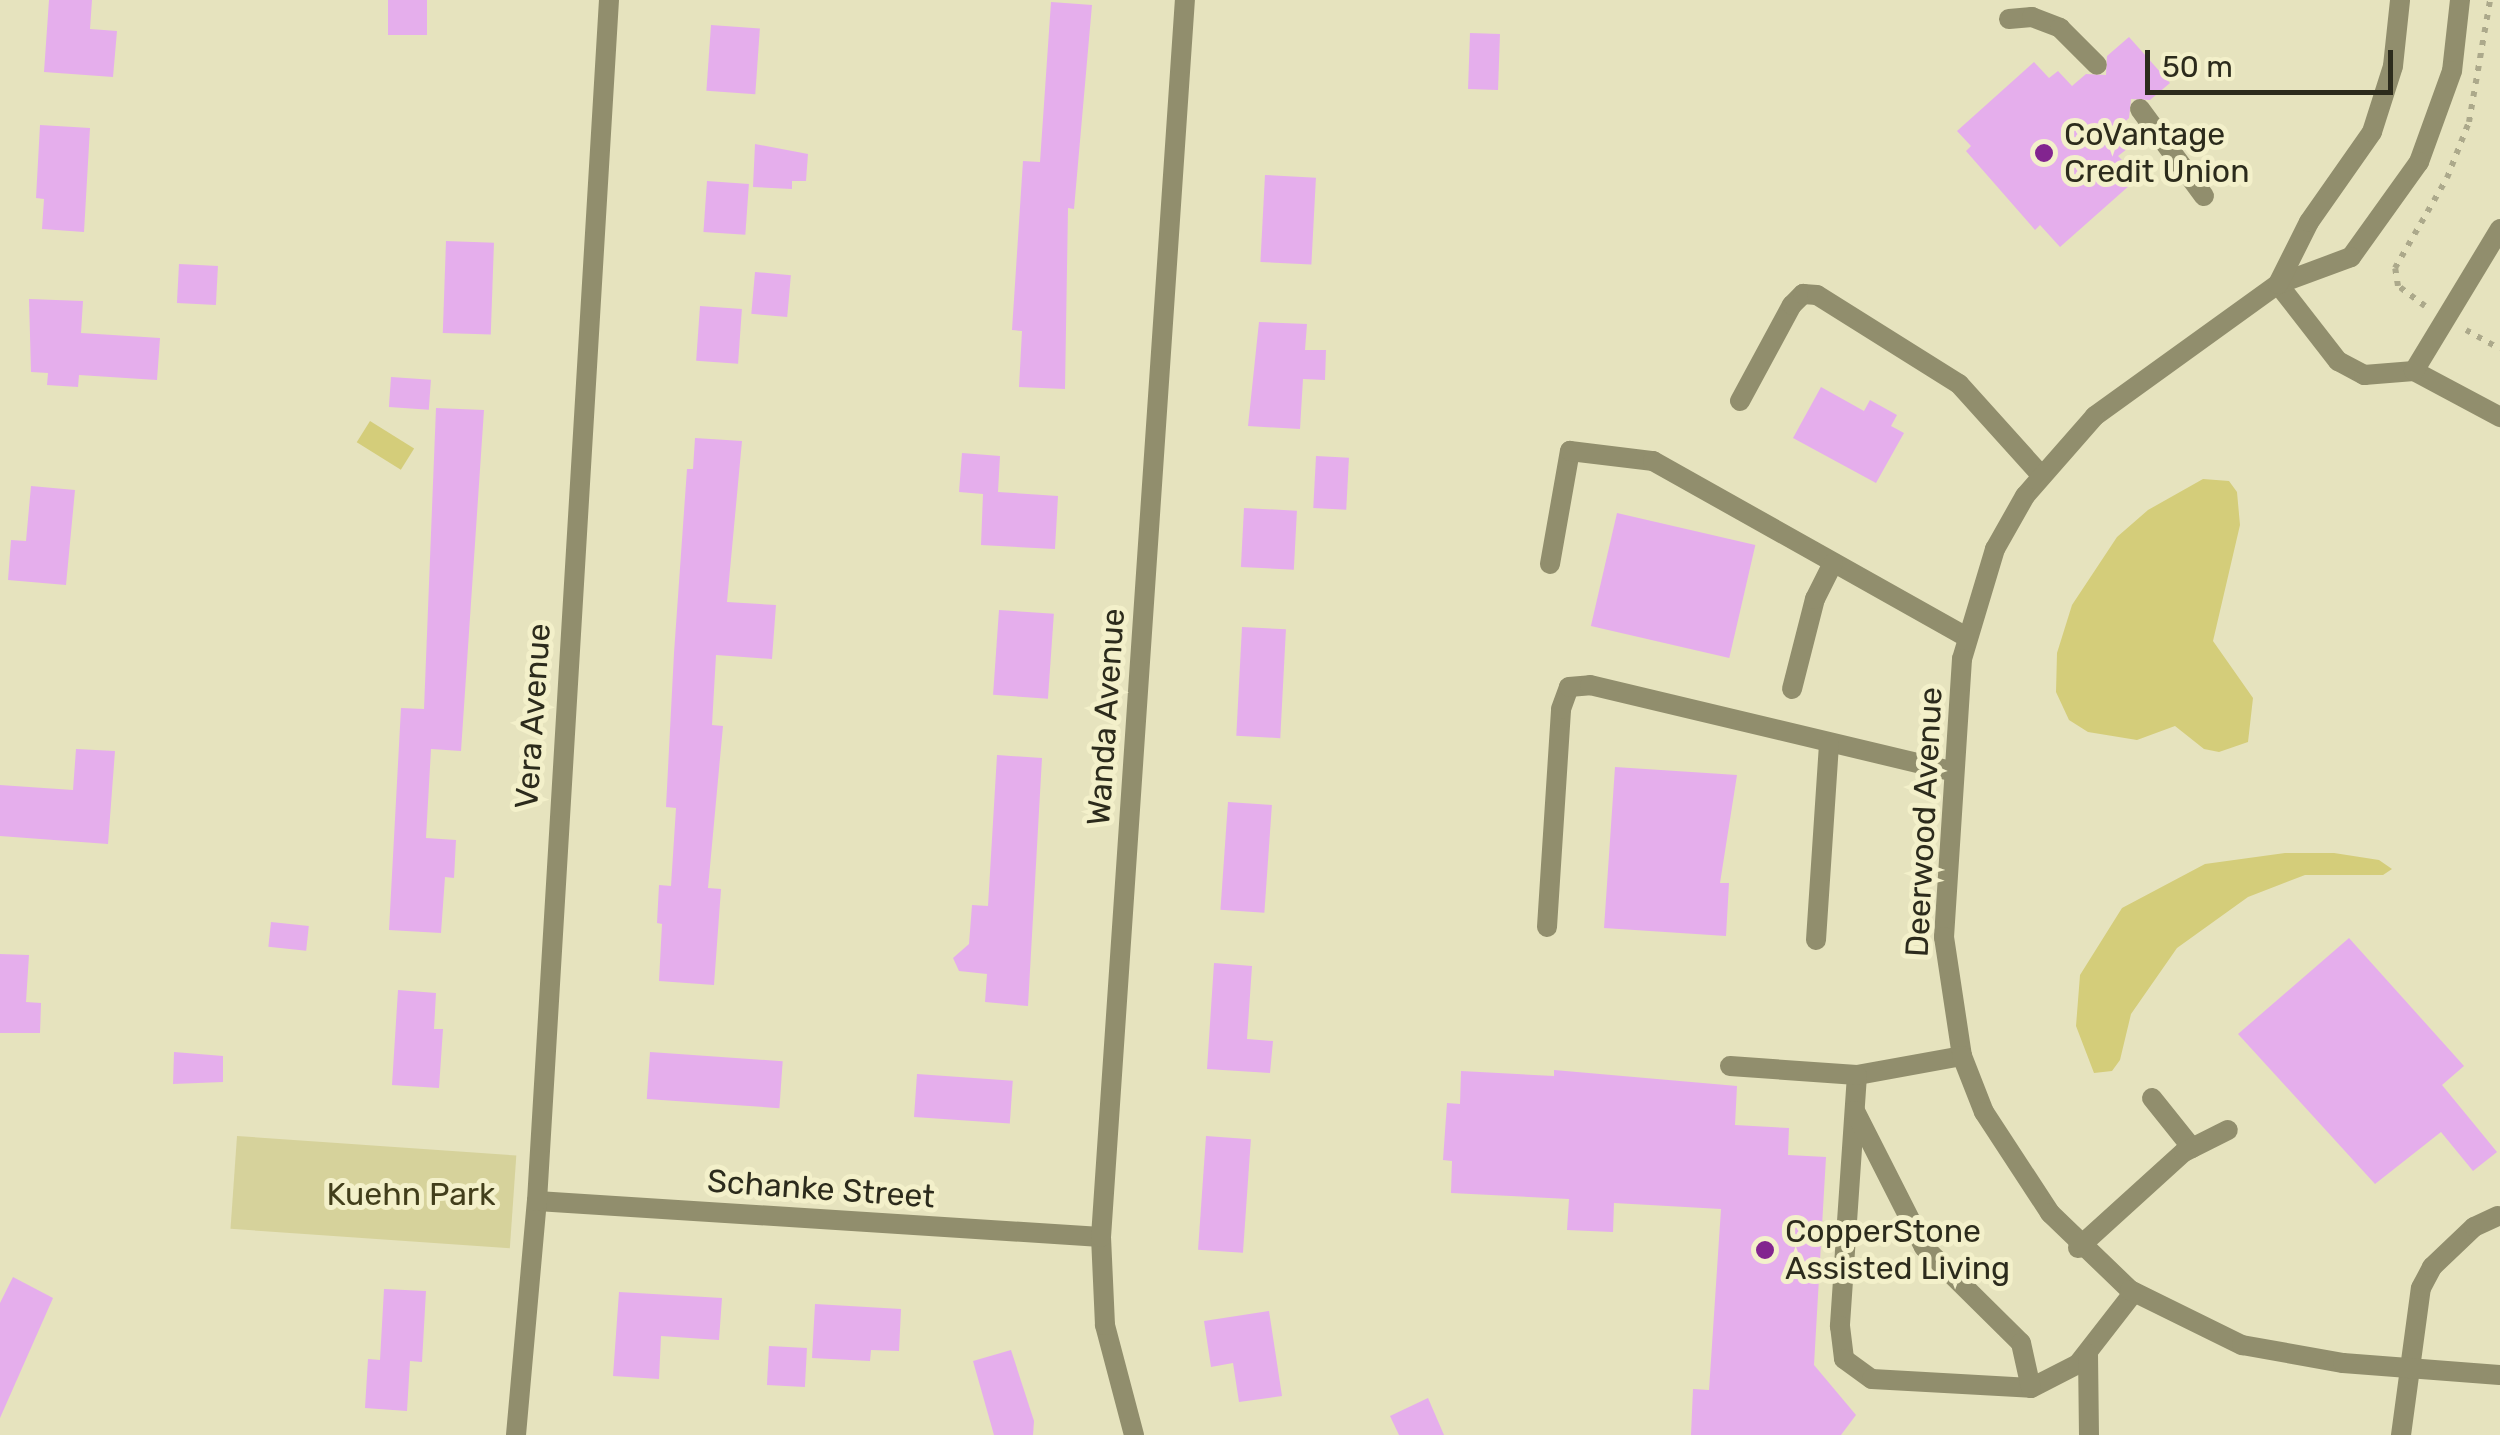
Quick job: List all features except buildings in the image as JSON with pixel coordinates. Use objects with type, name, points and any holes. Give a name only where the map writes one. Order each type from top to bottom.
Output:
[{"type":"street","name":"Vera Avenue","points":[[516,1435],[537,1201],[609,0]]},
{"type":"street","name":"Wanda Avenue","points":[[1134,1435],[1105,1325],[1102,1236],[1185,0]]},
{"type":"street","name":"Deerwood Avenue","points":[[2278,284],[2309,222],[2372,132],[2393,66],[2400,0]]},
{"type":"street","name":"Deerwood Avenue","points":[[2460,0],[2452,71],[2420,162],[2351,257],[2278,284],[2095,416],[2041,475],[1995,549],[1966,637],[1952,771],[1944,938],[1962,1056],[2016,1168],[2078,1248],[2134,1292],[2242,1346],[2409,1370],[2500,1375]]},
{"type":"street","points":[[2009,19],[2032,17],[2060,28],[2097,64]]},
{"type":"street","points":[[2140,109],[2204,196]]},
{"type":"street","points":[[2414,371],[2449,321],[2500,229]]},
{"type":"street","points":[[2278,284],[2338,361],[2364,375],[2414,371],[2500,417]]},
{"type":"street","points":[[1740,402],[1792,305],[1803,294],[1817,295],[1959,384],[2041,475]]},
{"type":"street","points":[[1550,564],[1570,450],[1652,461],[1966,637]]},
{"type":"street","points":[[1792,689],[1815,599],[1833,564]]},
{"type":"street","points":[[1547,927],[1561,710],[1570,687],[1590,685],[1952,771]]},
{"type":"street","points":[[1816,940],[1829,744]]},
{"type":"street","points":[[1730,1066],[1857,1075],[1962,1056]]},
{"type":"street","points":[[1857,1075],[1840,1326],[1844,1359],[1872,1379],[2031,1388],[2088,1354],[2134,1292]]},
{"type":"street","points":[[2152,1098],[2192,1148]]},
{"type":"street","points":[[1855,1111],[1924,1247],[2021,1343],[2031,1388]]},
{"type":"street","points":[[2078,1248],[2192,1148],[2228,1130]]},
{"type":"street","name":"Schanke Street","points":[[537,1201],[1102,1236]]},
{"type":"street","points":[[2400,1435],[2414,1311],[2432,1267],[2474,1227],[2498,1216]]},
{"type":"street","points":[[2088,1354],[2089,1435]]},
{"type":"path","points":[[2490,0],[2469,122],[2447,178],[2395,268],[2408,296],[2500,348]]},
{"type":"green space","name":"Kuehn Park","points":[[237,1136],[516,1156],[510,1248],[231,1229]]},
{"type":"shaded area","points":[[370,421],[414,449],[401,470],[357,442]]},
{"type":"shaded area","points":[[2203,479],[2229,481],[2237,492],[2240,525],[2213,641],[2253,698],[2248,742],[2219,752],[2204,749],[2175,726],[2137,740],[2088,732],[2069,720],[2056,692],[2057,653],[2072,605],[2117,537],[2148,510]]},
{"type":"shaded area","points":[[2285,853],[2334,853],[2379,860],[2392,869],[2383,875],[2305,875],[2248,897],[2177,948],[2131,1014],[2120,1060],[2112,1071],[2094,1073],[2076,1026],[2080,975],[2122,908],[2205,864]]},
{"type":"place","name":"CoVantage Credit Union","points":[[2044,153]]},
{"type":"place","name":"CopperStone Assisted Living","points":[[1765,1250]]}]
